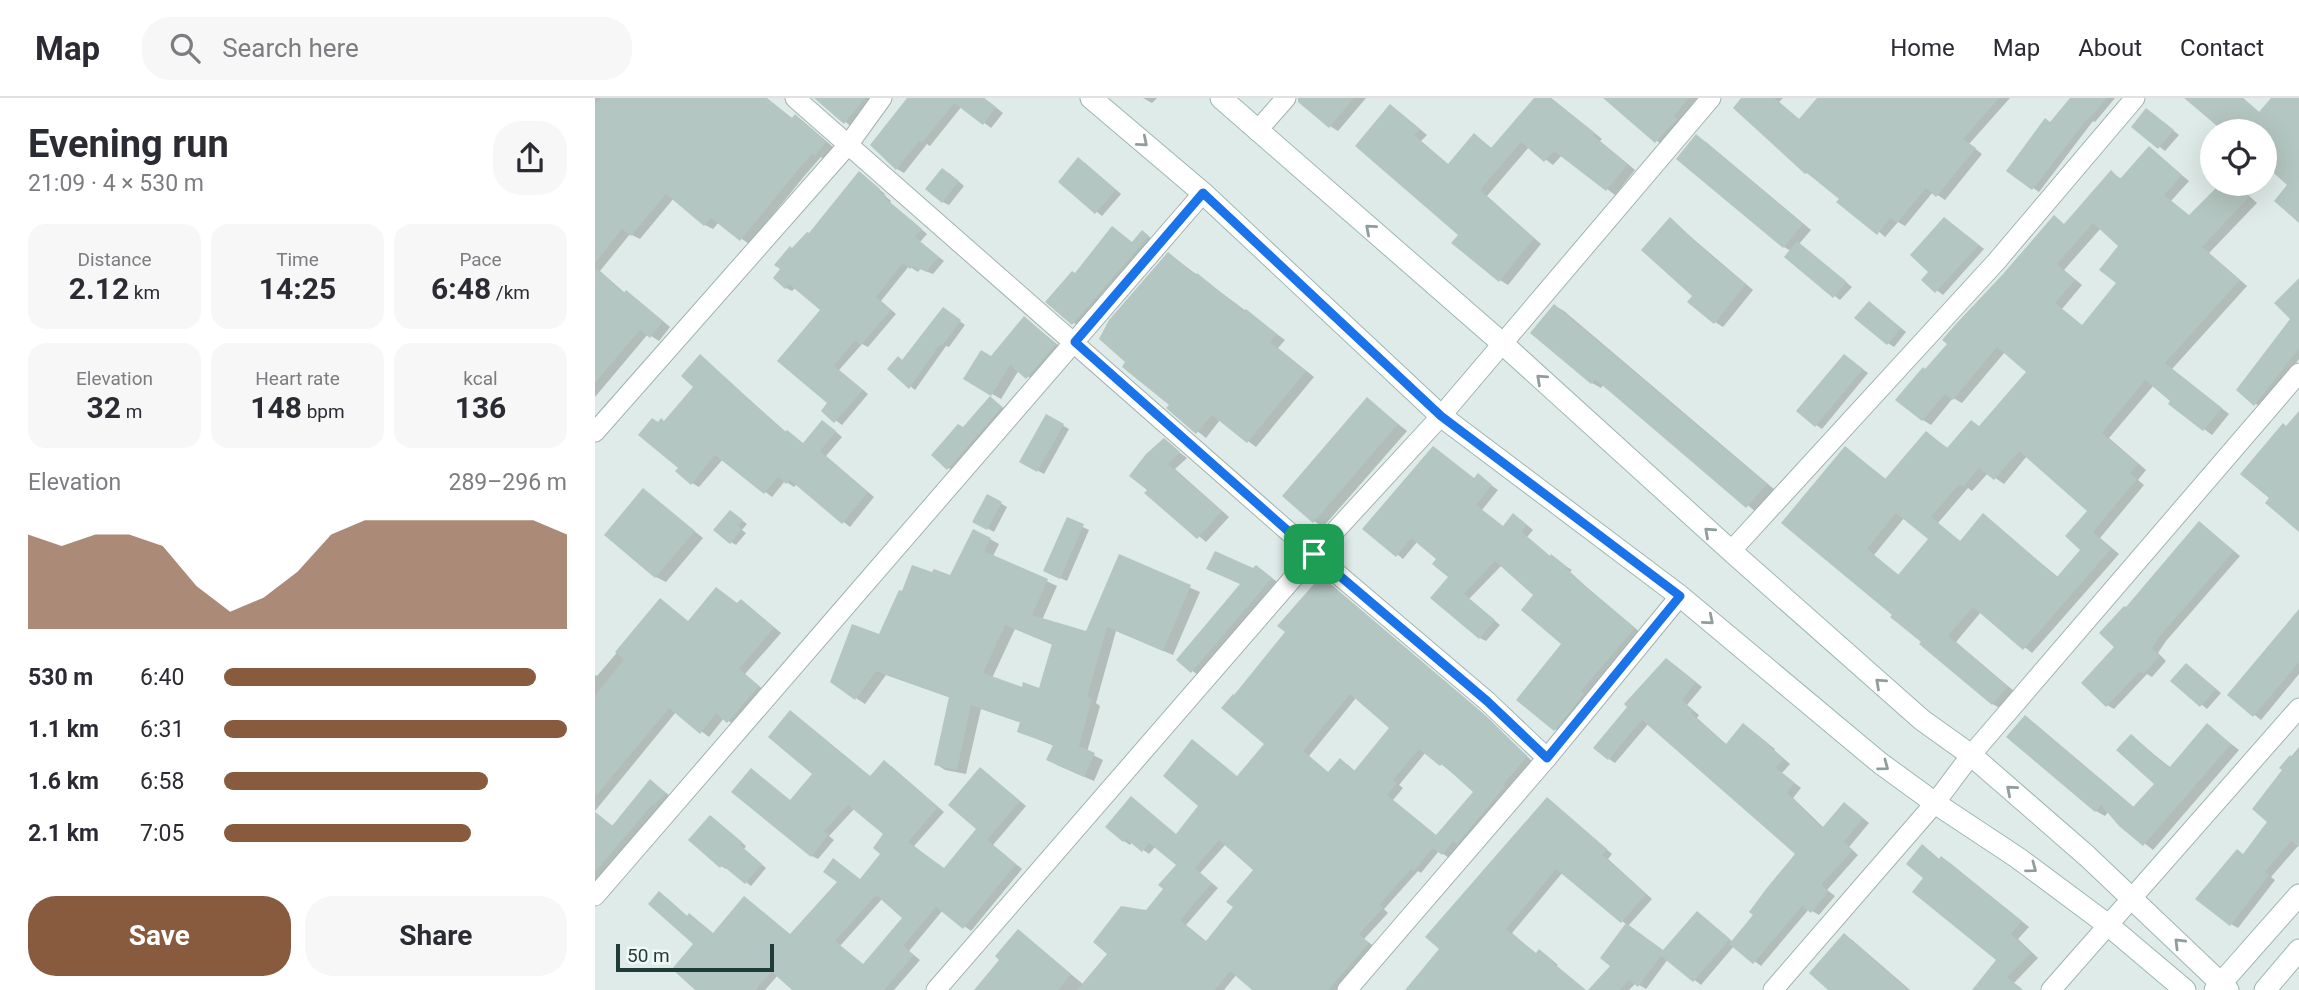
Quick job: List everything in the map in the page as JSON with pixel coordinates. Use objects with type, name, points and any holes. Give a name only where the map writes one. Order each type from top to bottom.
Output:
[{"type":"street","points":[[795,98],[1314,554],[1487,701],[1547,758]]},
{"type":"street","points":[[595,432],[848,145],[882,98]]},
{"type":"street","points":[[1091,98],[1203,193],[1441,416],[1680,596],[1880,763],[2018,858],[2108,925],[2185,990]]},
{"type":"street","points":[[1221,98],[1503,344],[1922,720],[1971,755],[2134,898],[2221,988],[2299,895]]},
{"type":"street","points":[[1257,131],[1286,98]]},
{"type":"street","points":[[936,990],[1314,554],[1441,416],[1711,98]]},
{"type":"street","points":[[1731,551],[1996,262],[2135,98]]},
{"type":"street","points":[[595,896],[1203,193]]},
{"type":"street","points":[[1773,990],[2299,373]]},
{"type":"street","points":[[1347,990],[1547,758],[1680,596]]},
{"type":"street","points":[[2051,990],[2299,708]]},
{"type":"street","points":[[2265,990],[2299,950]]},
{"type":"building","points":[[601,98],[767,98],[792,118],[795,114],[826,142],[815,156],[812,154],[798,170],[740,241],[711,218],[704,226],[666,194],[631,236],[622,229],[595,263],[595,105]]},
{"type":"building","points":[[814,98],[865,98],[844,124]]},
{"type":"building","points":[[907,98],[984,98],[996,107],[983,125],[954,103],[896,170],[870,145]]},
{"type":"building","points":[[1298,98],[1354,98],[1329,128],[1298,102]]},
{"type":"building","points":[[1534,98],[1551,98],[1628,164],[1606,191],[1554,151],[1544,162],[1521,142],[1480,190],[1534,238],[1499,282],[1451,243],[1458,235],[1355,146],[1390,104],[1420,129],[1414,135],[1448,164],[1474,133],[1491,148]]},
{"type":"building","points":[[1603,98],[1689,98],[1674,116],[1677,119],[1655,143]]},
{"type":"building","points":[[1741,98],[1774,98],[1799,119],[1817,98],[1999,98],[1963,139],[1976,148],[1936,197],[1926,188],[1897,223],[1890,218],[1877,235],[1836,202],[1839,199],[1805,174],[1733,108]]},
{"type":"building","points":[[2070,98],[2107,98],[2087,119],[2032,190],[2006,171],[2045,118],[2050,122]]},
{"type":"building","points":[[2184,98],[2243,98],[2259,112],[2271,98],[2299,98],[2299,223],[2274,201],[2287,185],[2277,176],[2277,119],[2209,119]]},
{"type":"building","points":[[2146,108],[2174,130],[2158,149],[2131,127]]},
{"type":"building","points":[[1696,134],[1803,224],[1783,248],[1676,159]]},
{"type":"building","points":[[2149,146],[2182,175],[2164,195],[2189,215],[2208,196],[2249,197],[2202,247],[2240,280],[2165,363],[2222,408],[2203,431],[2168,404],[2170,401],[2145,380],[2102,433],[2138,464],[2130,474],[2137,479],[2093,532],[2111,549],[2023,650],[1973,607],[1948,636],[2008,687],[1992,705],[1919,644],[1921,642],[1890,617],[1892,615],[1781,523],[1845,446],[1885,479],[1926,431],[1947,448],[1971,420],[1979,426],[2026,372],[1997,347],[1953,400],[1945,394],[1922,421],[1895,400],[1947,344],[1942,340],[2054,215],[2064,224],[2111,170],[2120,179]],"holes":[[[2093,223],[2118,246],[2099,270],[2116,283],[2082,325],[2055,303],[2075,280],[2057,264]],[[2019,451],[2087,511],[2065,536],[2080,550],[2057,577],[1983,513],[1960,541],[1931,517],[1959,484],[1963,487],[1979,468],[1994,480]],[[1896,513],[1928,539],[1898,575],[1867,549]]]},
{"type":"building","points":[[1078,157],[1116,190],[1095,214],[1058,182]]},
{"type":"building","points":[[942,168],[959,181],[942,203],[925,189]]},
{"type":"building","points":[[859,171],[880,189],[885,198],[922,229],[915,237],[939,257],[926,272],[913,266],[910,269],[903,263],[876,297],[891,310],[861,345],[855,340],[834,366],[863,390],[834,423],[821,411],[827,403],[777,361],[820,310],[789,284],[785,289],[773,278],[780,269],[774,265],[790,246],[792,248],[809,233]]},
{"type":"building","points":[[1670,217],[1746,284],[1714,324],[1687,302],[1692,296],[1641,250]]},
{"type":"building","points":[[1944,217],[1979,245],[1935,293],[1921,280],[1928,272],[1910,255]]},
{"type":"building","points":[[1112,226],[1132,242],[1142,230],[1149,236],[1072,325],[1045,302],[1072,271],[1075,273]]},
{"type":"building","points":[[1797,241],[1847,282],[1833,298],[1784,257]]},
{"type":"building","points":[[1168,252],[1277,334],[1270,342],[1306,371],[1247,443],[1212,415],[1196,434],[1166,408],[1169,405],[1122,367],[1125,362],[1099,339],[1109,320]]},
{"type":"building","points":[[595,267],[624,293],[626,290],[663,321],[650,338],[640,330],[595,383]]},
{"type":"building","points":[[2299,278],[2299,348],[2254,406],[2236,390],[2290,319],[2274,303]]},
{"type":"building","points":[[1869,301],[1901,328],[1887,345],[1854,318]]},
{"type":"building","points":[[1554,304],[1767,484],[1746,508],[1595,379],[1591,384],[1530,333]]},
{"type":"building","points":[[943,307],[961,320],[942,346],[940,344],[909,389],[887,369],[898,356],[902,360]]},
{"type":"building","points":[[1024,316],[1056,344],[1026,379],[1010,365],[991,396],[963,379],[981,350],[991,356]]},
{"type":"building","points":[[700,354],[785,432],[787,430],[803,443],[822,420],[836,431],[820,451],[868,492],[842,524],[790,480],[786,484],[778,477],[764,494],[715,455],[691,485],[675,471],[678,468],[638,435],[652,418],[658,422],[661,418],[664,421],[693,387],[681,376]]},
{"type":"building","points":[[1844,354],[1863,369],[1815,427],[1796,411]]},
{"type":"building","points":[[990,396],[1002,407],[947,470],[931,455],[958,424],[963,427]]},
{"type":"building","points":[[1367,397],[1398,424],[1313,523],[1282,496]]},
{"type":"building","points":[[2299,411],[2299,532],[2265,503],[2269,498],[2240,474],[2283,423],[2286,426]]},
{"type":"building","points":[[1046,414],[1064,424],[1037,472],[1019,462]]},
{"type":"building","points":[[1164,438],[1180,452],[1168,464],[1222,511],[1197,539],[1144,493],[1147,490],[1129,476],[1146,454]]},
{"type":"building","points":[[1433,446],[1474,478],[1478,473],[1492,485],[1476,505],[1503,526],[1513,513],[1527,525],[1522,532],[1566,566],[1635,628],[1581,691],[1584,694],[1554,731],[1516,700],[1561,644],[1521,610],[1533,595],[1495,561],[1464,594],[1495,620],[1479,639],[1430,598],[1448,577],[1432,564],[1436,559],[1411,538],[1396,557],[1362,529]]},
{"type":"building","points":[[643,488],[695,531],[655,578],[604,535]]},
{"type":"building","points":[[987,494],[1002,502],[987,530],[972,522]]},
{"type":"building","points":[[730,510],[743,520],[738,526],[742,529],[730,544],[713,530]]},
{"type":"building","points":[[1067,517],[1084,524],[1060,579],[1043,571]]},
{"type":"building","points":[[2199,521],[2234,551],[2159,637],[2152,648],[2160,656],[2144,674],[2140,671],[2106,707],[2081,683],[2114,647],[2099,633],[2124,606],[2126,607]]},
{"type":"building","points":[[973,529],[991,538],[984,551],[1048,579],[1032,615],[1086,631],[1119,554],[1191,585],[1163,651],[1107,627],[1087,697],[1092,699],[1079,746],[1095,753],[1084,777],[1046,760],[1053,745],[1017,732],[1020,722],[971,705],[957,770],[934,765],[949,697],[876,671],[855,700],[830,682],[852,624],[879,634],[899,590],[902,591],[912,565],[950,575]],"holes":[[[1005,625],[1052,644],[1039,688],[1023,682],[1022,687],[983,673]]]},
{"type":"building","points":[[1215,551],[1253,568],[1256,565],[1272,578],[1191,673],[1176,660],[1240,584],[1206,569]]},
{"type":"building","points":[[1321,576],[1479,710],[1527,756],[1457,844],[1453,841],[1442,855],[1433,848],[1379,905],[1383,908],[1359,934],[1369,943],[1328,990],[1252,990],[1230,971],[1215,990],[1077,990],[1107,954],[1093,942],[1121,906],[1146,910],[1163,889],[1158,885],[1176,865],[1149,843],[1142,852],[1126,839],[1123,842],[1105,827],[1131,796],[1176,834],[1198,806],[1163,776],[1192,739],[1237,776],[1264,744],[1221,708],[1285,632],[1277,626]],"holes":[[[1350,694],[1389,728],[1354,771],[1340,758],[1328,772],[1303,751]],[[1419,749],[1440,766],[1442,764],[1473,792],[1436,835],[1387,795],[1397,783],[1393,780]],[[1219,840],[1253,870],[1226,902],[1233,907],[1206,941],[1180,920],[1212,883],[1195,868]]]},
{"type":"building","points":[[716,587],[737,603],[741,599],[774,628],[739,669],[759,686],[727,723],[716,713],[700,734],[669,708],[595,797],[595,696],[624,659],[615,652],[660,598],[688,621]]},
{"type":"building","points":[[2299,609],[2299,662],[2253,717],[2227,695]]},
{"type":"building","points":[[1666,658],[1696,682],[1682,700],[1693,710],[1691,713],[1726,744],[1743,723],[1769,744],[1784,759],[1776,768],[1795,783],[1787,793],[1822,828],[1844,802],[1863,818],[1844,842],[1853,850],[1821,885],[1829,891],[1811,913],[1802,906],[1753,964],[1729,944],[1753,915],[1749,912],[1795,854],[1642,720],[1608,760],[1593,748],[1627,707],[1624,704]]},
{"type":"building","points":[[2186,663],[2216,689],[2200,707],[2170,681]]},
{"type":"building","points":[[790,710],[870,776],[884,760],[938,807],[908,842],[944,868],[976,829],[948,805],[980,767],[1020,801],[987,840],[1016,864],[963,929],[936,907],[903,946],[914,955],[884,990],[792,990],[772,972],[755,990],[695,990],[672,969],[693,944],[648,904],[659,891],[687,916],[689,913],[713,933],[744,896],[790,934],[837,882],[823,872],[833,858],[860,879],[880,854],[873,848],[883,834],[848,805],[824,831],[828,835],[811,857],[731,792],[751,768],[790,800],[812,774],[768,737]],"holes":[[[876,895],[902,918],[863,964],[835,941]]]},
{"type":"building","points":[[2025,715],[2133,807],[2154,784],[2116,750],[2131,734],[2169,768],[2207,723],[2231,744],[2143,846],[2119,826],[2101,805],[2095,812],[2006,737]]},
{"type":"building","points":[[2299,749],[2299,847],[2291,841],[2265,872],[2269,875],[2230,926],[2195,899],[2237,849],[2243,854],[2267,822],[2252,809],[2282,770],[2279,768]]},
{"type":"building","points":[[650,779],[666,793],[652,805],[595,872],[595,812],[612,826]]},
{"type":"building","points":[[1547,797],[1607,849],[1602,855],[1646,894],[1621,923],[1556,869],[1506,929],[1536,953],[1539,949],[1586,990],[1405,990],[1439,949],[1425,937]]},
{"type":"building","points":[[710,815],[742,842],[740,845],[762,864],[745,884],[722,865],[720,868],[688,840]]},
{"type":"building","points":[[1922,844],[2022,921],[2011,934],[2031,953],[2007,977],[2023,990],[1972,990],[1996,960],[1912,892],[1923,878],[1906,864]]},
{"type":"building","points":[[1697,911],[1730,939],[1693,982],[1661,956],[1638,987],[1629,980],[1619,990],[1588,990],[1610,966],[1600,958],[1626,923],[1663,950]]},
{"type":"building","points":[[1018,929],[1071,974],[1058,990],[974,990],[999,960],[995,956]]},
{"type":"building","points":[[1844,933],[1908,990],[1828,990],[1809,973]]},
{"type":"route","points":[[1203,193],[1441,416],[1680,596],[1547,758],[1487,701],[1314,554],[1075,342],[1203,193]]}]
